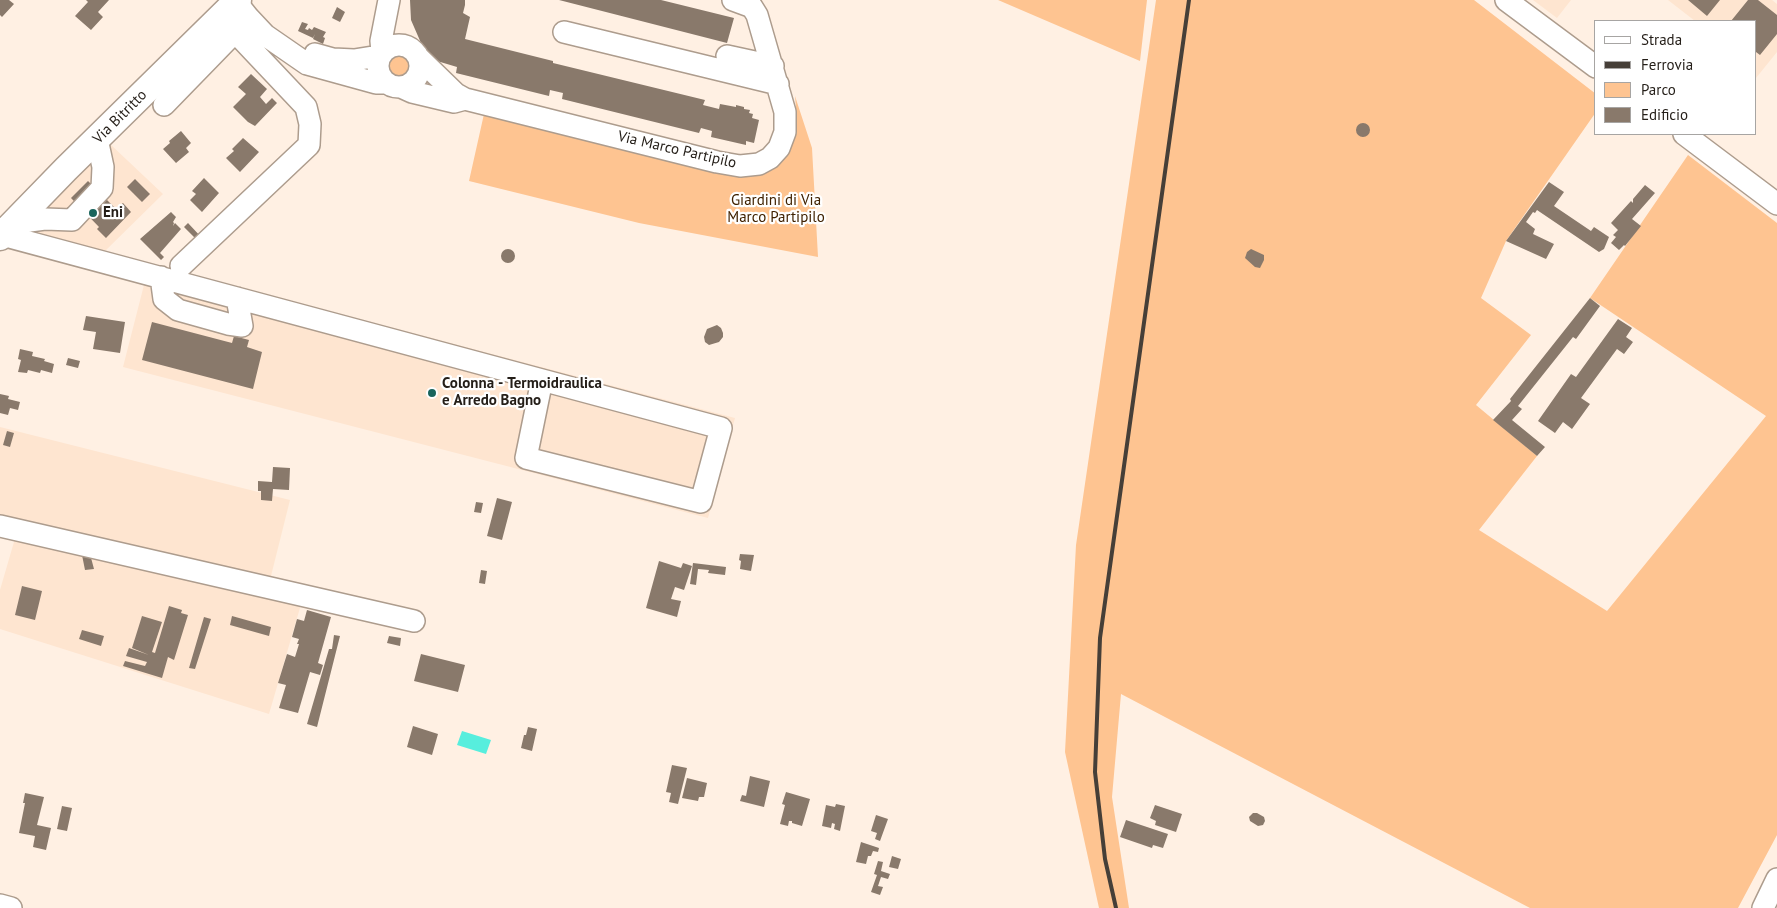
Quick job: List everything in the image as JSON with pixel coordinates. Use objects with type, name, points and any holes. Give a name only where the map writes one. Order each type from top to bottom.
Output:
[{"type":"main road","name":"Via Bitritto","points":[[5,231],[97,139],[233,13]]},
{"type":"street","name":"Via Marco Partipilo","points":[[389,0],[397,27],[412,52],[456,94],[465,99],[740,166],[759,164],[770,158],[779,148],[785,132],[785,112],[776,75],[757,15],[752,7],[733,0]]},
{"type":"street","name":"Via Marco Partipilo","points":[[381,54],[389,0]]},
{"type":"street","points":[[1506,0],[1594,66]]},
{"type":"street","name":"Via Marco Partipilo","points":[[233,13],[254,24],[283,48],[307,64],[454,102],[465,99]]},
{"type":"street","points":[[164,105],[233,13],[306,107],[310,124],[309,145],[181,266]]},
{"type":"street","points":[[564,32],[776,75]]},
{"type":"street","points":[[283,48],[333,58],[354,60],[381,54],[393,45],[412,52],[420,71],[417,77],[407,85],[393,85],[378,74],[377,62],[381,54]]},
{"type":"street","points":[[727,56],[776,75]]},
{"type":"street","points":[[1685,135],[1777,204]]},
{"type":"street","points":[[5,231],[45,219],[72,220],[102,188],[103,167],[97,139]]},
{"type":"street","points":[[5,231],[237,298],[721,428],[701,502],[526,458],[542,380]]},
{"type":"street","points":[[161,277],[164,299],[178,310],[242,326],[237,298]]},
{"type":"street","points":[[0,526],[414,621]]},
{"type":"street","points":[[1763,908],[1777,879]]},
{"type":"street","points":[[0,905],[11,908]]},
{"type":"shaded area","points":[[1533,0],[1571,0],[1557,18]]},
{"type":"shaded area","points":[[1668,0],[1772,0],[1777,4],[1777,52],[1757,77],[1757,20],[1694,20]]},
{"type":"shaded area","name":"Colonna - Termoidraulica e Arredo Bagno","points":[[110,144],[163,194],[104,252],[735,418],[708,518],[123,367],[145,281],[23,232]]},
{"type":"shaded area","points":[[0,427],[290,500],[269,584],[0,521]]},
{"type":"shaded area","points":[[16,535],[302,601],[269,714],[0,629],[0,590]]},
{"type":"green space","points":[[998,0],[1147,0],[1140,61]]},
{"type":"green space","points":[[1156,0],[1474,0],[1594,92],[1594,115],[1506,241],[1481,298],[1531,335],[1476,405],[1537,456],[1479,530],[1607,611],[1766,416],[1590,298],[1688,155],[1777,223],[1777,835],[1738,908],[1530,908],[1121,694],[1112,797],[1129,908],[1099,908],[1065,752],[1076,545]]},
{"type":"green space","points":[[400,50],[406,51],[414,59],[414,71],[406,79],[400,80],[394,79],[386,71],[385,65],[386,59],[394,51]]},
{"type":"green space","name":"Giardini di Via Marco Partipilo","points":[[795,96],[812,148],[818,257],[639,223],[469,181],[484,114],[742,177],[761,175],[776,167],[784,159],[791,147],[797,132]]},
{"type":"water","points":[[462,731],[491,740],[486,754],[457,745]]},
{"type":"building","points":[[0,0],[9,0],[14,4],[2,17],[0,15]]},
{"type":"building","points":[[86,0],[109,0],[98,12],[103,17],[91,30],[75,16],[88,2]]},
{"type":"building","points":[[410,0],[465,0],[463,13],[470,17],[465,39],[553,61],[553,63],[705,100],[703,105],[719,109],[720,104],[744,107],[744,109],[750,110],[749,113],[753,114],[752,118],[759,120],[754,143],[746,141],[746,145],[711,137],[712,131],[701,128],[699,133],[562,99],[563,93],[550,90],[549,96],[456,73],[457,67],[437,61],[421,43],[411,20]]},
{"type":"building","points":[[559,0],[661,0],[734,18],[727,43]]},
{"type":"building","points":[[1688,0],[1720,0],[1707,16]]},
{"type":"building","points":[[1748,0],[1758,0],[1777,15],[1777,34],[1760,55],[1757,53],[1757,20],[1732,20]]},
{"type":"building","points":[[337,7],[345,12],[340,22],[332,18]]},
{"type":"building","points":[[302,22],[308,24],[305,29],[308,30],[309,28],[312,30],[314,27],[326,32],[323,37],[325,38],[323,44],[313,39],[315,34],[313,38],[298,31]]},
{"type":"building","points":[[251,74],[267,89],[260,97],[266,104],[272,98],[277,103],[255,126],[248,122],[233,107],[246,94],[238,87]]},
{"type":"building","points":[[1360,123],[1366,123],[1370,130],[1366,137],[1360,137],[1356,133],[1356,127]]},
{"type":"building","points":[[181,131],[191,143],[186,148],[189,152],[176,163],[163,149]]},
{"type":"building","points":[[243,138],[259,152],[240,172],[226,158],[234,151],[232,149]]},
{"type":"building","points":[[204,178],[219,193],[202,212],[190,200],[196,194],[192,191]]},
{"type":"building","points":[[135,179],[150,194],[142,202],[127,187]]},
{"type":"building","points":[[88,181],[116,209],[123,203],[131,212],[106,238],[97,229],[99,227],[71,198]]},
{"type":"building","points":[[1549,182],[1564,192],[1554,206],[1591,231],[1594,227],[1609,237],[1604,249],[1599,252],[1537,210],[1535,213],[1533,212],[1526,222],[1535,229],[1533,234],[1554,244],[1546,259],[1506,241]]},
{"type":"building","points":[[1645,185],[1655,193],[1632,219],[1641,226],[1625,246],[1619,250],[1611,243],[1616,237],[1613,235],[1618,230],[1611,223],[1631,201],[1633,203],[1633,199]]},
{"type":"building","points":[[171,212],[176,217],[173,226],[175,223],[181,229],[160,253],[164,257],[161,260],[140,239]]},
{"type":"building","points":[[188,223],[202,238],[199,242],[184,227]]},
{"type":"building","points":[[508,249],[513,251],[515,256],[513,261],[508,263],[503,261],[501,256],[503,251]]},
{"type":"building","points":[[1251,249],[1264,255],[1260,268],[1255,267],[1245,258],[1247,252]]},
{"type":"building","points":[[1590,298],[1600,306],[1576,339],[1573,337],[1518,406],[1522,409],[1512,420],[1545,447],[1537,456],[1493,420],[1511,401],[1510,399]]},
{"type":"building","points":[[86,316],[125,322],[120,353],[93,349],[96,332],[83,330]]},
{"type":"building","points":[[1618,319],[1632,328],[1626,337],[1633,342],[1624,354],[1617,349],[1581,398],[1590,404],[1572,429],[1563,422],[1555,433],[1538,421],[1571,374],[1576,377]]},
{"type":"building","points":[[152,322],[232,343],[234,336],[249,340],[247,347],[262,352],[253,389],[142,360]]},
{"type":"building","points":[[717,325],[721,328],[723,337],[719,342],[709,345],[705,342],[704,337],[707,329]]},
{"type":"building","points":[[20,349],[33,352],[32,356],[45,359],[44,361],[54,364],[52,373],[41,370],[40,373],[28,370],[27,373],[18,372],[21,360],[18,359]]},
{"type":"building","points":[[68,358],[80,361],[78,368],[66,365]]},
{"type":"building","points":[[0,394],[9,396],[8,399],[20,402],[18,410],[10,408],[8,415],[0,413]]},
{"type":"building","points":[[7,431],[14,433],[10,447],[3,445]]},
{"type":"building","points":[[273,467],[290,468],[289,490],[273,489],[272,501],[261,500],[261,491],[258,491],[258,481],[272,482]]},
{"type":"building","points":[[497,498],[512,502],[502,540],[487,536]]},
{"type":"building","points":[[476,502],[483,503],[481,513],[474,512]]},
{"type":"building","points":[[90,554],[94,569],[85,570],[82,555]]},
{"type":"building","points":[[740,554],[754,555],[751,571],[740,569]]},
{"type":"building","points":[[659,561],[681,568],[683,563],[692,566],[684,590],[675,587],[671,599],[681,601],[677,617],[646,608]]},
{"type":"building","points":[[693,563],[726,567],[725,575],[708,573],[709,570],[698,569],[696,585],[690,584]]},
{"type":"building","points":[[481,570],[487,571],[485,584],[479,583]]},
{"type":"building","points":[[22,586],[42,591],[35,620],[15,615]]},
{"type":"building","points":[[169,606],[182,610],[181,613],[188,615],[174,660],[168,657],[162,678],[123,666],[125,661],[145,666],[147,662],[126,656],[129,648],[149,655],[132,648],[142,616],[162,622],[152,652],[155,653]]},
{"type":"building","points":[[307,610],[331,617],[318,663],[323,665],[320,675],[310,672],[298,713],[279,708],[286,685],[278,683],[287,654],[295,657],[299,639],[292,637],[297,619],[304,621]]},
{"type":"building","points":[[232,616],[271,627],[269,636],[230,625]]},
{"type":"building","points":[[204,617],[211,619],[195,669],[189,668]]},
{"type":"building","points":[[82,630],[104,636],[101,646],[79,639]]},
{"type":"building","points":[[334,635],[340,636],[317,727],[307,724],[329,649],[332,649]]},
{"type":"building","points":[[389,636],[401,638],[400,646],[387,643]]},
{"type":"building","points":[[421,654],[465,665],[458,692],[414,681]]},
{"type":"building","points":[[413,726],[438,734],[432,755],[407,747]]},
{"type":"building","points":[[528,727],[537,729],[532,751],[521,748]]},
{"type":"building","points":[[672,765],[687,768],[678,804],[669,802],[671,793],[666,792]]},
{"type":"building","points":[[750,776],[770,781],[764,807],[740,801],[742,795],[746,796]]},
{"type":"building","points":[[687,778],[707,783],[704,797],[699,797],[698,801],[682,798]]},
{"type":"building","points":[[786,792],[810,799],[802,826],[792,823],[792,821],[789,821],[788,826],[780,824],[785,805],[782,804]]},
{"type":"building","points":[[25,793],[44,797],[37,825],[51,828],[46,850],[33,847],[35,836],[19,833]]},
{"type":"building","points":[[836,804],[845,806],[840,831],[834,829],[835,824],[832,823],[831,828],[822,826],[826,805],[835,807]]},
{"type":"building","points":[[1155,805],[1182,814],[1176,832],[1155,825],[1156,821],[1150,818]]},
{"type":"building","points":[[62,806],[72,808],[67,831],[57,829]]},
{"type":"building","points":[[1253,813],[1264,817],[1263,825],[1258,826],[1250,821],[1249,817]]},
{"type":"building","points":[[876,815],[888,819],[880,841],[875,839],[877,833],[871,831]]},
{"type":"building","points":[[1126,820],[1168,834],[1163,848],[1153,845],[1152,848],[1120,837]]},
{"type":"building","points":[[861,842],[879,848],[878,852],[873,851],[871,856],[868,856],[866,864],[856,862]]},
{"type":"building","points":[[892,856],[901,859],[898,869],[889,867]]},
{"type":"building","points":[[878,861],[883,862],[881,871],[890,874],[888,879],[881,877],[878,886],[883,887],[880,895],[871,892],[877,875],[874,874]]},
{"type":"railway","points":[[1116,908],[1105,859],[1095,772],[1100,638],[1189,0]]},
{"type":"place","name":"Eni","points":[[93,213]]},
{"type":"place","name":"Colonna - Termoidraulica e Arredo Bagno","points":[[432,393]]}]
